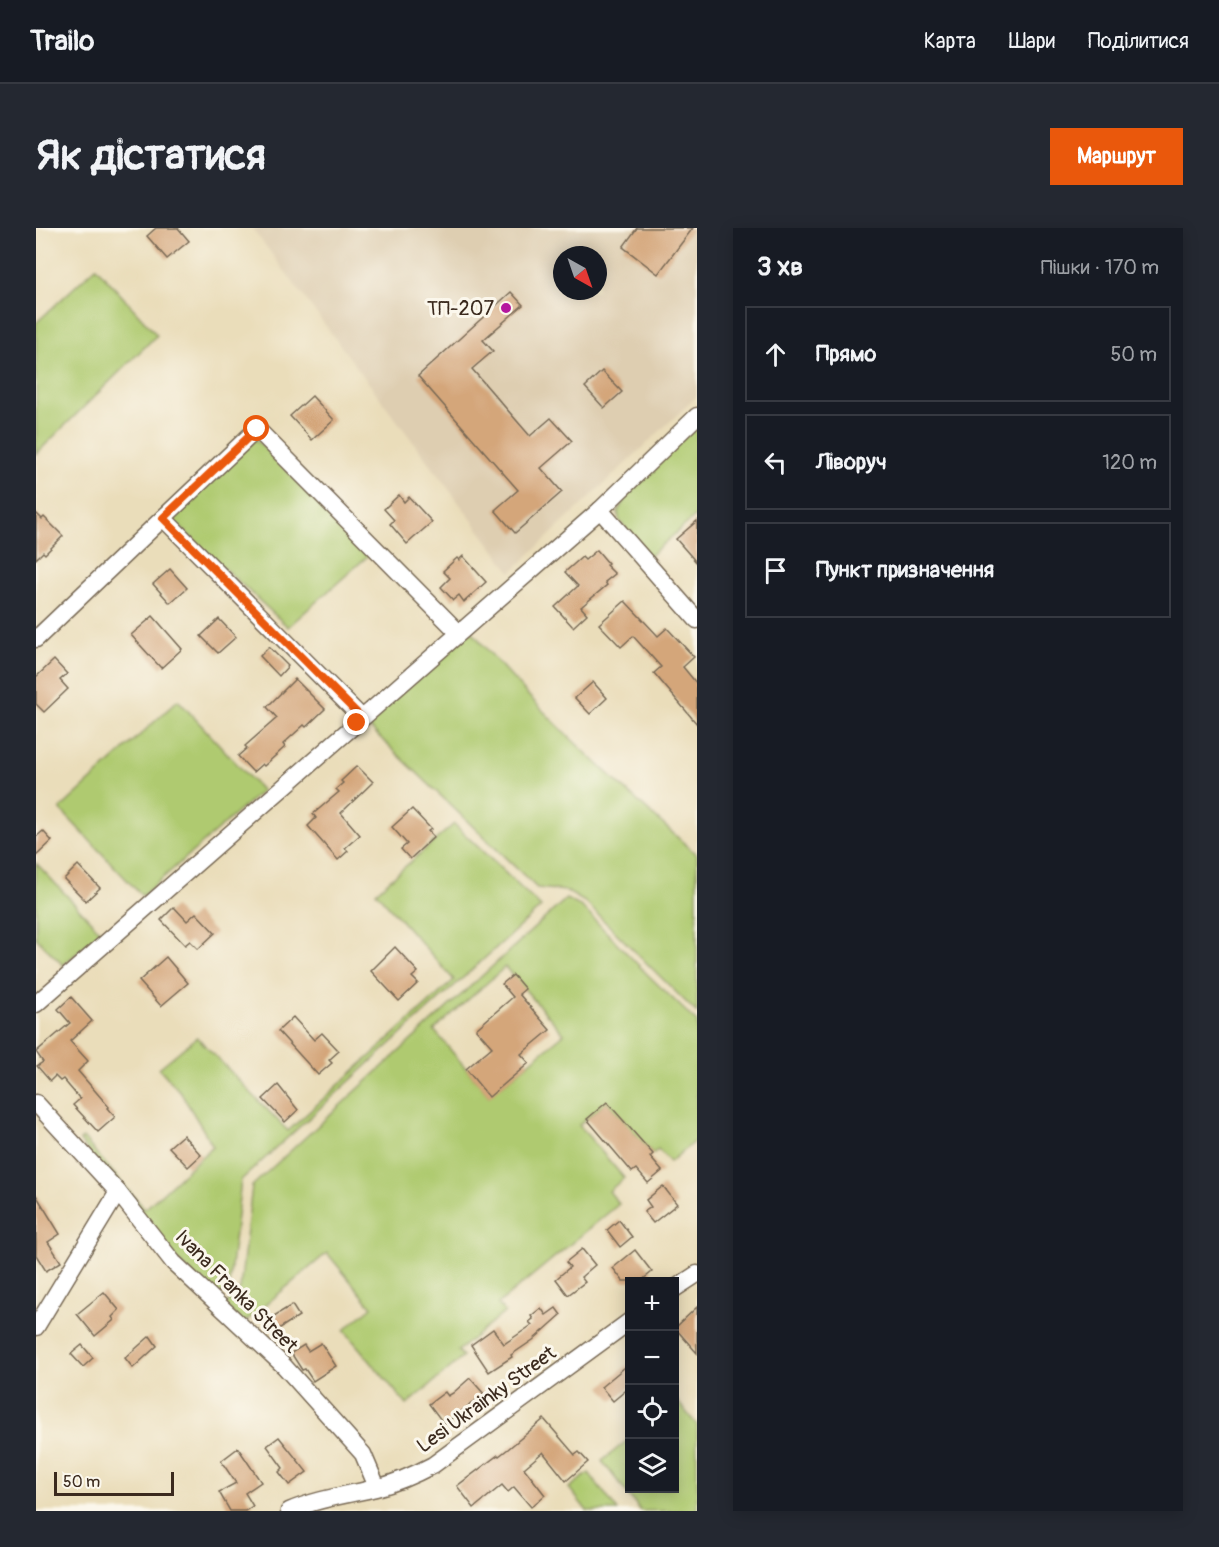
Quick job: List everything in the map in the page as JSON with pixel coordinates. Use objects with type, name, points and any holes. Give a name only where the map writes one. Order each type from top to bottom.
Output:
[{"type":"street","points":[[36,1004],[600,510],[697,416]]},
{"type":"street","points":[[36,639],[257,429],[458,633]]},
{"type":"street","points":[[600,510],[697,620]]},
{"type":"street","points":[[163,518],[362,718]]},
{"type":"street","name":"Ivana Franka Street","points":[[36,1103],[118,1192],[173,1262],[284,1366],[363,1454],[377,1487]]},
{"type":"street","points":[[36,1327],[118,1192]]},
{"type":"street","points":[[679,1286],[697,1274]]},
{"type":"street","name":"Lesi Ukrainky Street","points":[[288,1511],[309,1503],[377,1487],[411,1476],[433,1465],[625,1325]]},
{"type":"shaded area","points":[[252,228],[697,228],[697,396],[511,572]]},
{"type":"green space","points":[[96,267],[157,335],[36,454],[36,323]]},
{"type":"green space","points":[[697,424],[697,515],[648,557],[619,520],[618,511],[625,499]]},
{"type":"green space","points":[[256,439],[370,554],[288,627],[171,519]]},
{"type":"green space","points":[[471,630],[496,661],[551,719],[697,855],[697,1013],[585,902],[566,891],[537,888],[366,724]]},
{"type":"green space","points":[[178,700],[262,791],[142,896],[60,809]]},
{"type":"green space","points":[[454,824],[541,907],[241,1180],[229,1285],[217,1298],[176,1259],[80,1141],[83,1138],[145,1209],[213,1146],[181,1093],[159,1068],[197,1037],[288,1131],[454,980],[376,892]]},
{"type":"green space","points":[[36,863],[101,932],[63,965],[36,938]]},
{"type":"green space","points":[[566,899],[582,907],[697,1022],[697,1139],[670,1162],[658,1149],[653,1154],[607,1102],[579,1125],[624,1178],[609,1191],[619,1204],[498,1304],[505,1312],[458,1351],[463,1357],[407,1405],[344,1330],[372,1307],[327,1253],[244,1323],[225,1306],[240,1289],[252,1186]],"holes":[[[505,967],[564,1034],[489,1096],[434,1030]]]},
{"type":"green space","points":[[679,1403],[697,1425],[697,1511],[641,1511],[627,1493],[679,1493]]},
{"type":"green space","points":[[625,1442],[625,1490],[602,1461]]},
{"type":"green space","points":[[589,1473],[618,1511],[587,1511],[569,1488]]},
{"type":"building","points":[[156,228],[178,228],[189,241],[167,259],[147,236]]},
{"type":"building","points":[[637,228],[693,228],[658,274],[623,247]]},
{"type":"building","points":[[511,292],[523,305],[483,340],[493,351],[472,369],[530,436],[551,418],[572,441],[541,468],[562,492],[515,533],[495,510],[518,490],[418,376]]},
{"type":"building","points":[[602,371],[622,392],[604,408],[585,387]]},
{"type":"building","points":[[312,396],[334,420],[312,440],[290,416]]},
{"type":"building","points":[[399,495],[404,502],[409,497],[432,522],[407,544],[390,524],[394,520],[384,509]]},
{"type":"building","points":[[36,513],[42,519],[44,517],[63,536],[45,554],[43,552],[36,559]]},
{"type":"building","points":[[697,521],[697,563],[676,539]]},
{"type":"building","points":[[597,550],[615,574],[605,582],[607,585],[581,607],[587,614],[573,627],[555,607],[578,586],[565,572],[582,557],[585,560]]},
{"type":"building","points":[[463,556],[486,582],[464,602],[459,595],[453,600],[441,587],[450,578],[443,571],[457,558],[459,560]]},
{"type":"building","points":[[170,569],[187,588],[170,603],[153,584]]},
{"type":"building","points":[[625,601],[658,636],[667,628],[694,657],[683,667],[697,684],[697,724],[654,673],[661,667],[633,636],[621,647],[599,624]]},
{"type":"building","points":[[153,616],[182,649],[161,668],[131,635]]},
{"type":"building","points":[[219,619],[236,637],[218,653],[201,636]]},
{"type":"building","points":[[269,647],[288,666],[279,676],[260,656]]},
{"type":"building","points":[[54,660],[67,674],[60,680],[68,689],[44,712],[36,704],[36,677]]},
{"type":"building","points":[[295,679],[325,709],[283,744],[285,747],[264,766],[262,764],[253,772],[238,756],[247,748],[245,746],[277,718],[267,707]]},
{"type":"building","points":[[593,682],[607,698],[590,714],[575,698]]},
{"type":"building","points":[[357,766],[373,782],[341,813],[360,835],[345,848],[348,851],[338,860],[308,826],[316,818],[313,814],[339,792],[336,789],[343,783],[341,781]]},
{"type":"building","points":[[412,809],[431,829],[428,831],[434,837],[410,859],[401,849],[407,844],[392,827]]},
{"type":"building","points":[[43,831],[52,841],[36,856],[36,837]]},
{"type":"building","points":[[78,865],[100,888],[86,901],[64,879]]},
{"type":"building","points":[[174,907],[187,921],[196,913],[215,933],[198,949],[190,941],[185,945],[161,920]]},
{"type":"building","points":[[395,947],[418,972],[412,977],[418,983],[399,1001],[371,971]]},
{"type":"building","points":[[166,957],[188,983],[161,1006],[139,981]]},
{"type":"building","points":[[513,975],[525,989],[519,994],[550,1030],[521,1054],[529,1063],[489,1097],[466,1069],[492,1047],[476,1029],[513,997],[502,984]]},
{"type":"building","points":[[71,997],[92,1021],[70,1041],[88,1061],[78,1071],[115,1117],[98,1132],[73,1105],[80,1099],[63,1079],[60,1081],[55,1076],[50,1081],[37,1066],[43,1062],[36,1052],[70,1023],[58,1009]]},
{"type":"building","points":[[293,1017],[314,1040],[322,1033],[339,1051],[329,1060],[332,1063],[318,1075],[278,1031]]},
{"type":"building","points":[[278,1085],[298,1110],[285,1122],[263,1099]]},
{"type":"building","points":[[607,1102],[653,1154],[650,1157],[662,1171],[648,1183],[636,1169],[632,1172],[587,1119]]},
{"type":"building","points":[[183,1135],[201,1155],[188,1167],[169,1147]]},
{"type":"building","points":[[663,1186],[677,1204],[653,1223],[644,1212],[651,1207],[646,1200]]},
{"type":"building","points":[[36,1195],[60,1234],[48,1242],[61,1262],[46,1271],[36,1255]]},
{"type":"building","points":[[619,1220],[632,1237],[620,1247],[607,1230]]},
{"type":"building","points":[[582,1249],[595,1265],[581,1277],[585,1282],[568,1295],[556,1279],[570,1267],[566,1262]]},
{"type":"building","points":[[635,1250],[652,1272],[646,1277],[625,1277],[623,1281],[613,1268]]},
{"type":"building","points":[[104,1292],[119,1310],[112,1317],[114,1320],[95,1336],[77,1314]]},
{"type":"building","points":[[292,1305],[299,1316],[277,1330],[269,1319]]},
{"type":"building","points":[[697,1307],[697,1353],[679,1333],[679,1324]]},
{"type":"building","points":[[541,1308],[546,1315],[556,1308],[561,1315],[533,1340],[511,1355],[512,1357],[489,1372],[471,1345],[493,1329],[504,1344],[532,1325],[529,1322],[533,1319],[531,1316]]},
{"type":"building","points":[[150,1336],[157,1346],[133,1368],[125,1358]]},
{"type":"building","points":[[321,1343],[336,1366],[313,1381],[305,1369],[302,1370],[291,1353],[304,1345],[308,1351]]},
{"type":"building","points":[[82,1345],[93,1358],[83,1367],[71,1354]]},
{"type":"building","points":[[625,1367],[625,1391],[613,1401],[601,1387]]},
{"type":"building","points":[[470,1378],[484,1394],[444,1424],[429,1404],[445,1392],[448,1396],[453,1393]]},
{"type":"building","points":[[544,1419],[575,1455],[579,1452],[588,1462],[566,1481],[543,1452],[524,1468],[545,1495],[531,1507],[514,1487],[508,1492],[502,1485],[474,1508],[457,1486],[499,1456]]},
{"type":"building","points":[[279,1437],[307,1472],[289,1485],[279,1472],[283,1468],[267,1446]]},
{"type":"building","points":[[238,1448],[261,1482],[245,1493],[253,1506],[245,1511],[230,1511],[219,1492],[236,1483],[221,1461]]},
{"type":"place","name":"ТП-207","points":[[506,308]]},
{"type":"route","points":[[257,429],[163,518],[362,718],[357,723]]}]
